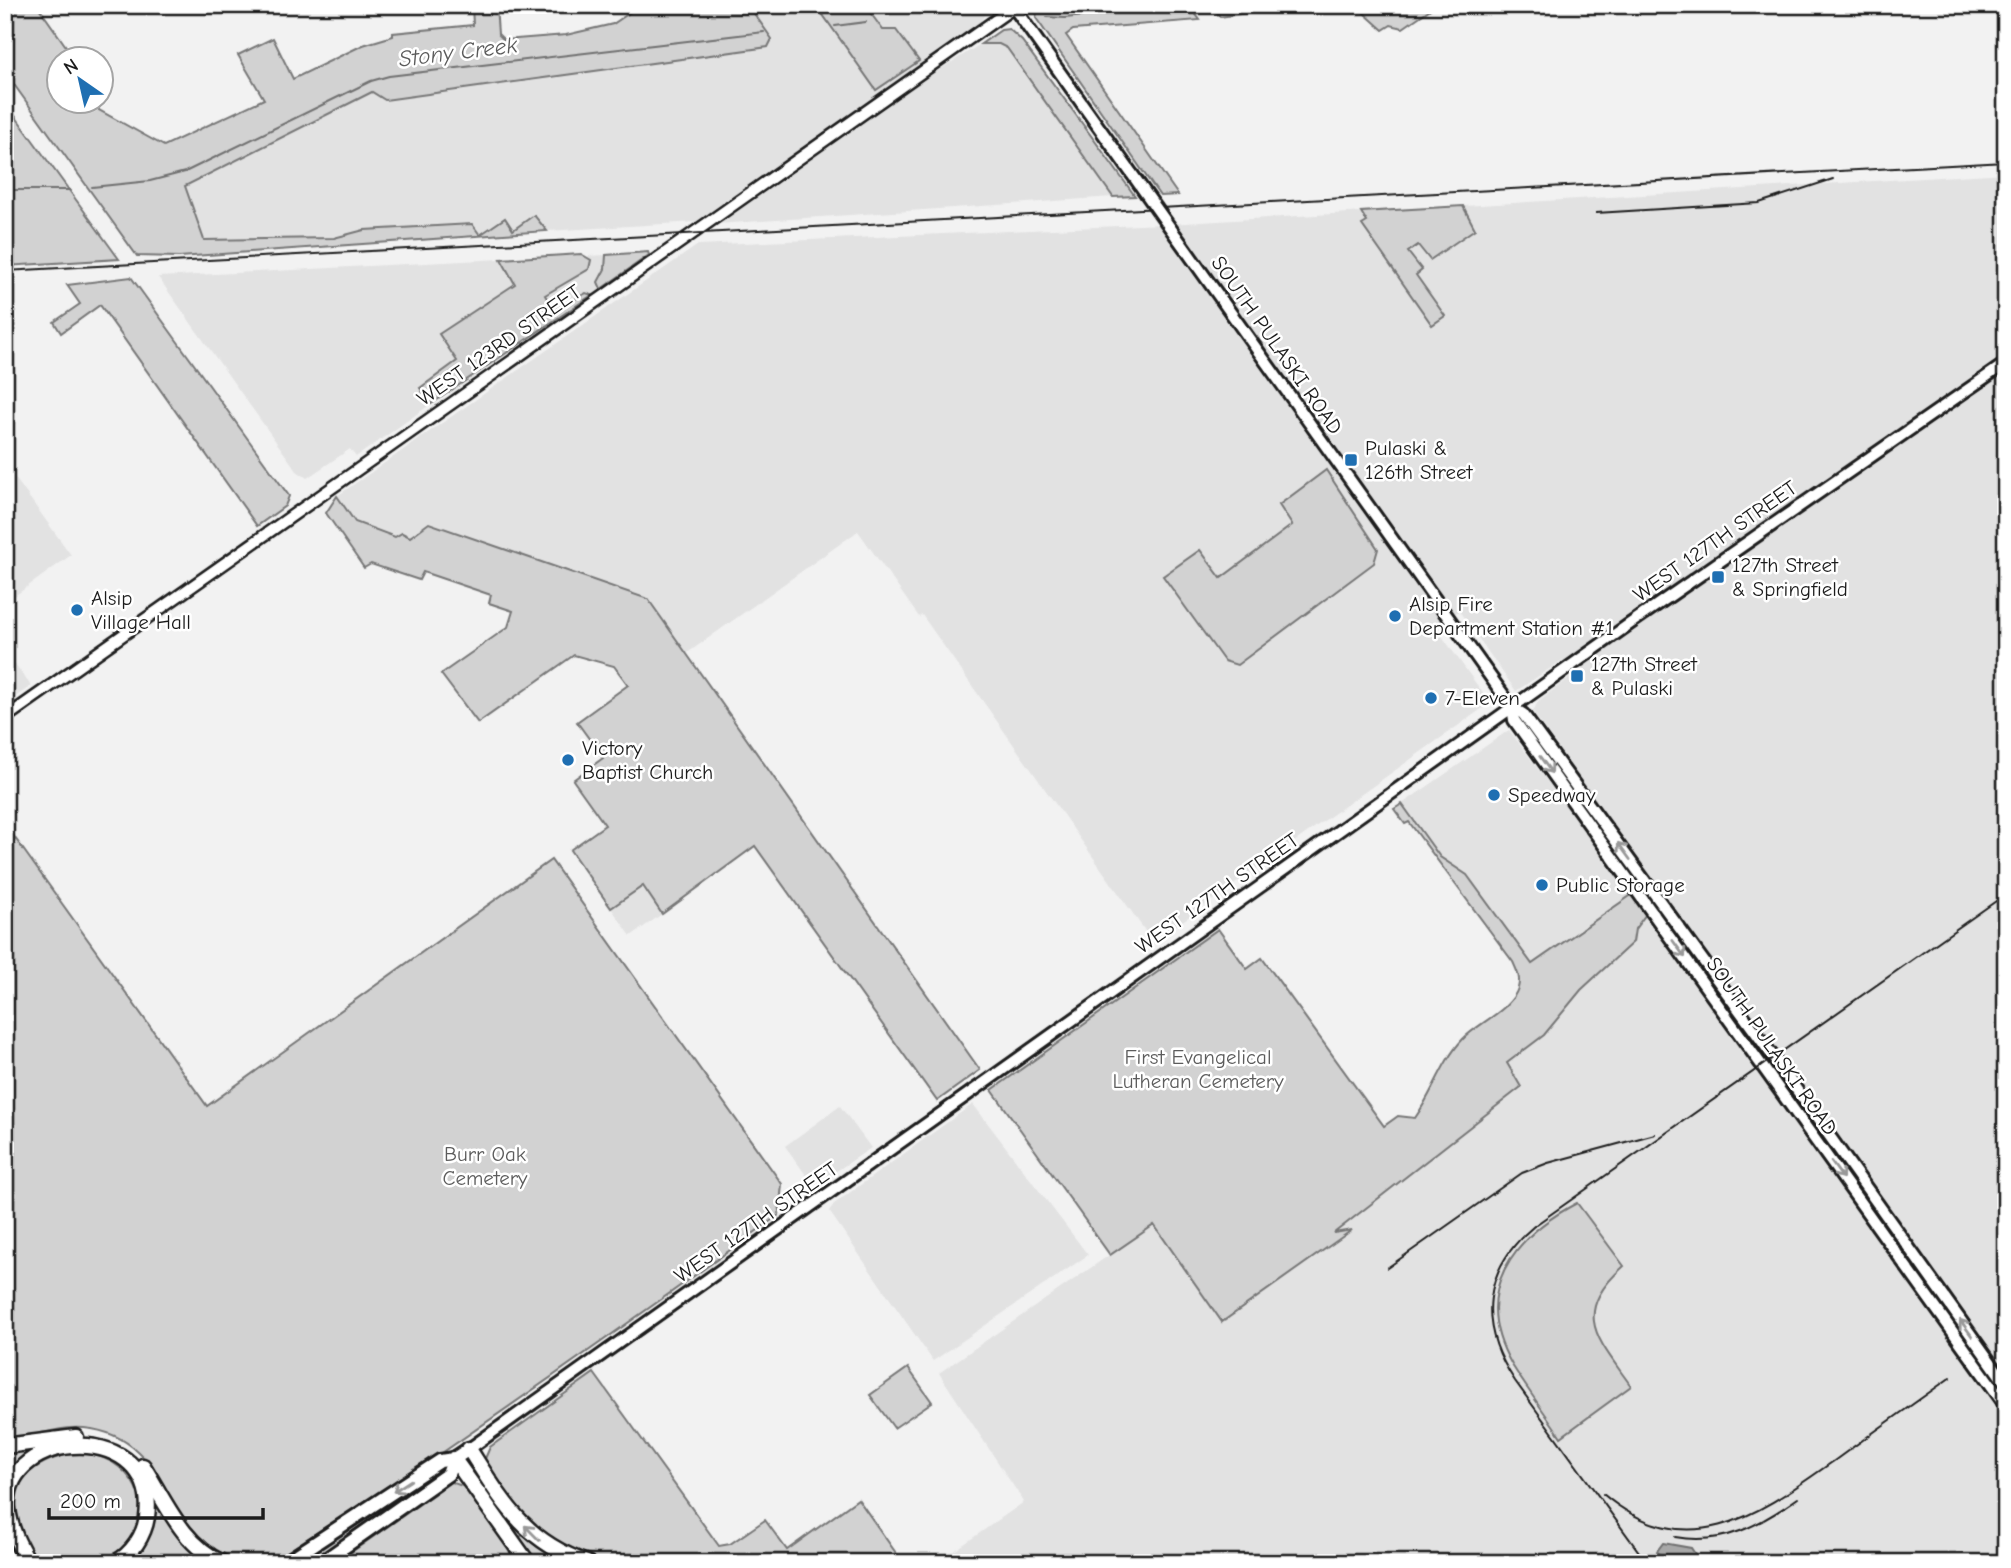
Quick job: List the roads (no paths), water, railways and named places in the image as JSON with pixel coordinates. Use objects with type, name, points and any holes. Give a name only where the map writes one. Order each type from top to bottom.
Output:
[{"type":"highway","points":[[5,1446],[88,1436],[116,1443],[131,1452],[143,1466],[190,1541],[203,1553],[223,1563]]},
{"type":"highway","points":[[28,1562],[12,1531],[8,1506],[13,1484],[28,1464],[40,1454],[76,1444],[97,1446],[122,1457],[140,1477],[146,1492],[148,1505],[142,1535],[125,1558],[114,1563]]},
{"type":"highway","points":[[469,1449],[504,1503],[538,1539],[562,1555],[587,1563]]},
{"type":"highway","points":[[454,1459],[527,1561]]},
{"type":"main road","name":"SOUTH PULASKI ROAD","points":[[1014,6],[1512,707],[1523,714],[1637,869],[2006,1384]]},
{"type":"main road","name":"WEST 127TH STREET","points":[[285,1563],[440,1461],[454,1459],[469,1449],[1512,707],[2006,363]]},
{"type":"main road","name":"SOUTH PULASKI ROAD","points":[[1512,707],[1514,720],[2006,1406]]},
{"type":"main road","name":"WEST 127TH STREET","points":[[321,1563],[448,1474],[454,1459]]},
{"type":"street","name":"WEST 123RD STREET","points":[[5,718],[1014,6]]},
{"type":"waterway","name":"Stony Creek","points":[[1047,17],[1065,18],[1188,5]]},
{"type":"waterway","name":"Stony Creek","points":[[835,26],[866,22]]},
{"type":"waterway","name":"Stony Creek","points":[[92,187],[150,181],[185,172],[371,81],[389,76],[764,32]]},
{"type":"waterway","name":"Stony Creek","points":[[5,190],[70,190]]},
{"type":"railway","points":[[5,271],[2006,162]]},
{"type":"railway","points":[[1596,213],[1759,203],[1833,179]]},
{"type":"railway","points":[[1647,1563],[1515,1381],[1503,1360],[1491,1319],[1491,1299],[1495,1280],[1504,1261],[1534,1226],[2006,894]]},
{"type":"railway","points":[[1387,1268],[1522,1173],[1548,1163],[1655,1134]]},
{"type":"railway","points":[[1603,1494],[1635,1516],[1666,1527],[1696,1529],[1725,1524],[1753,1513],[1781,1497],[1951,1377]]},
{"type":"railway","points":[[1675,1537],[1693,1539],[1725,1536],[1755,1525],[1798,1498]]},
{"type":"place","name":"Pulaski & 126th Street","points":[[1351,460]]},
{"type":"place","name":"127th Street & Springfield","points":[[1718,577]]},
{"type":"place","name":"Alsip Village Hall","points":[[77,610]]},
{"type":"place","name":"Alsip Fire Department Station #1","points":[[1395,616]]},
{"type":"place","name":"127th Street & Pulaski","points":[[1577,676]]},
{"type":"place","name":"7-Eleven","points":[[1431,698]]},
{"type":"place","name":"Victory Baptist Church","points":[[568,760]]},
{"type":"place","name":"Speedway","points":[[1494,795]]},
{"type":"place","name":"Public Storage","points":[[1542,885]]},
{"type":"park label","name":"First Evangelical Lutheran Cemetery","points":[[1198,1069]]},
{"type":"park label","name":"Burr Oak Cemetery","points":[[485,1166]]}]
